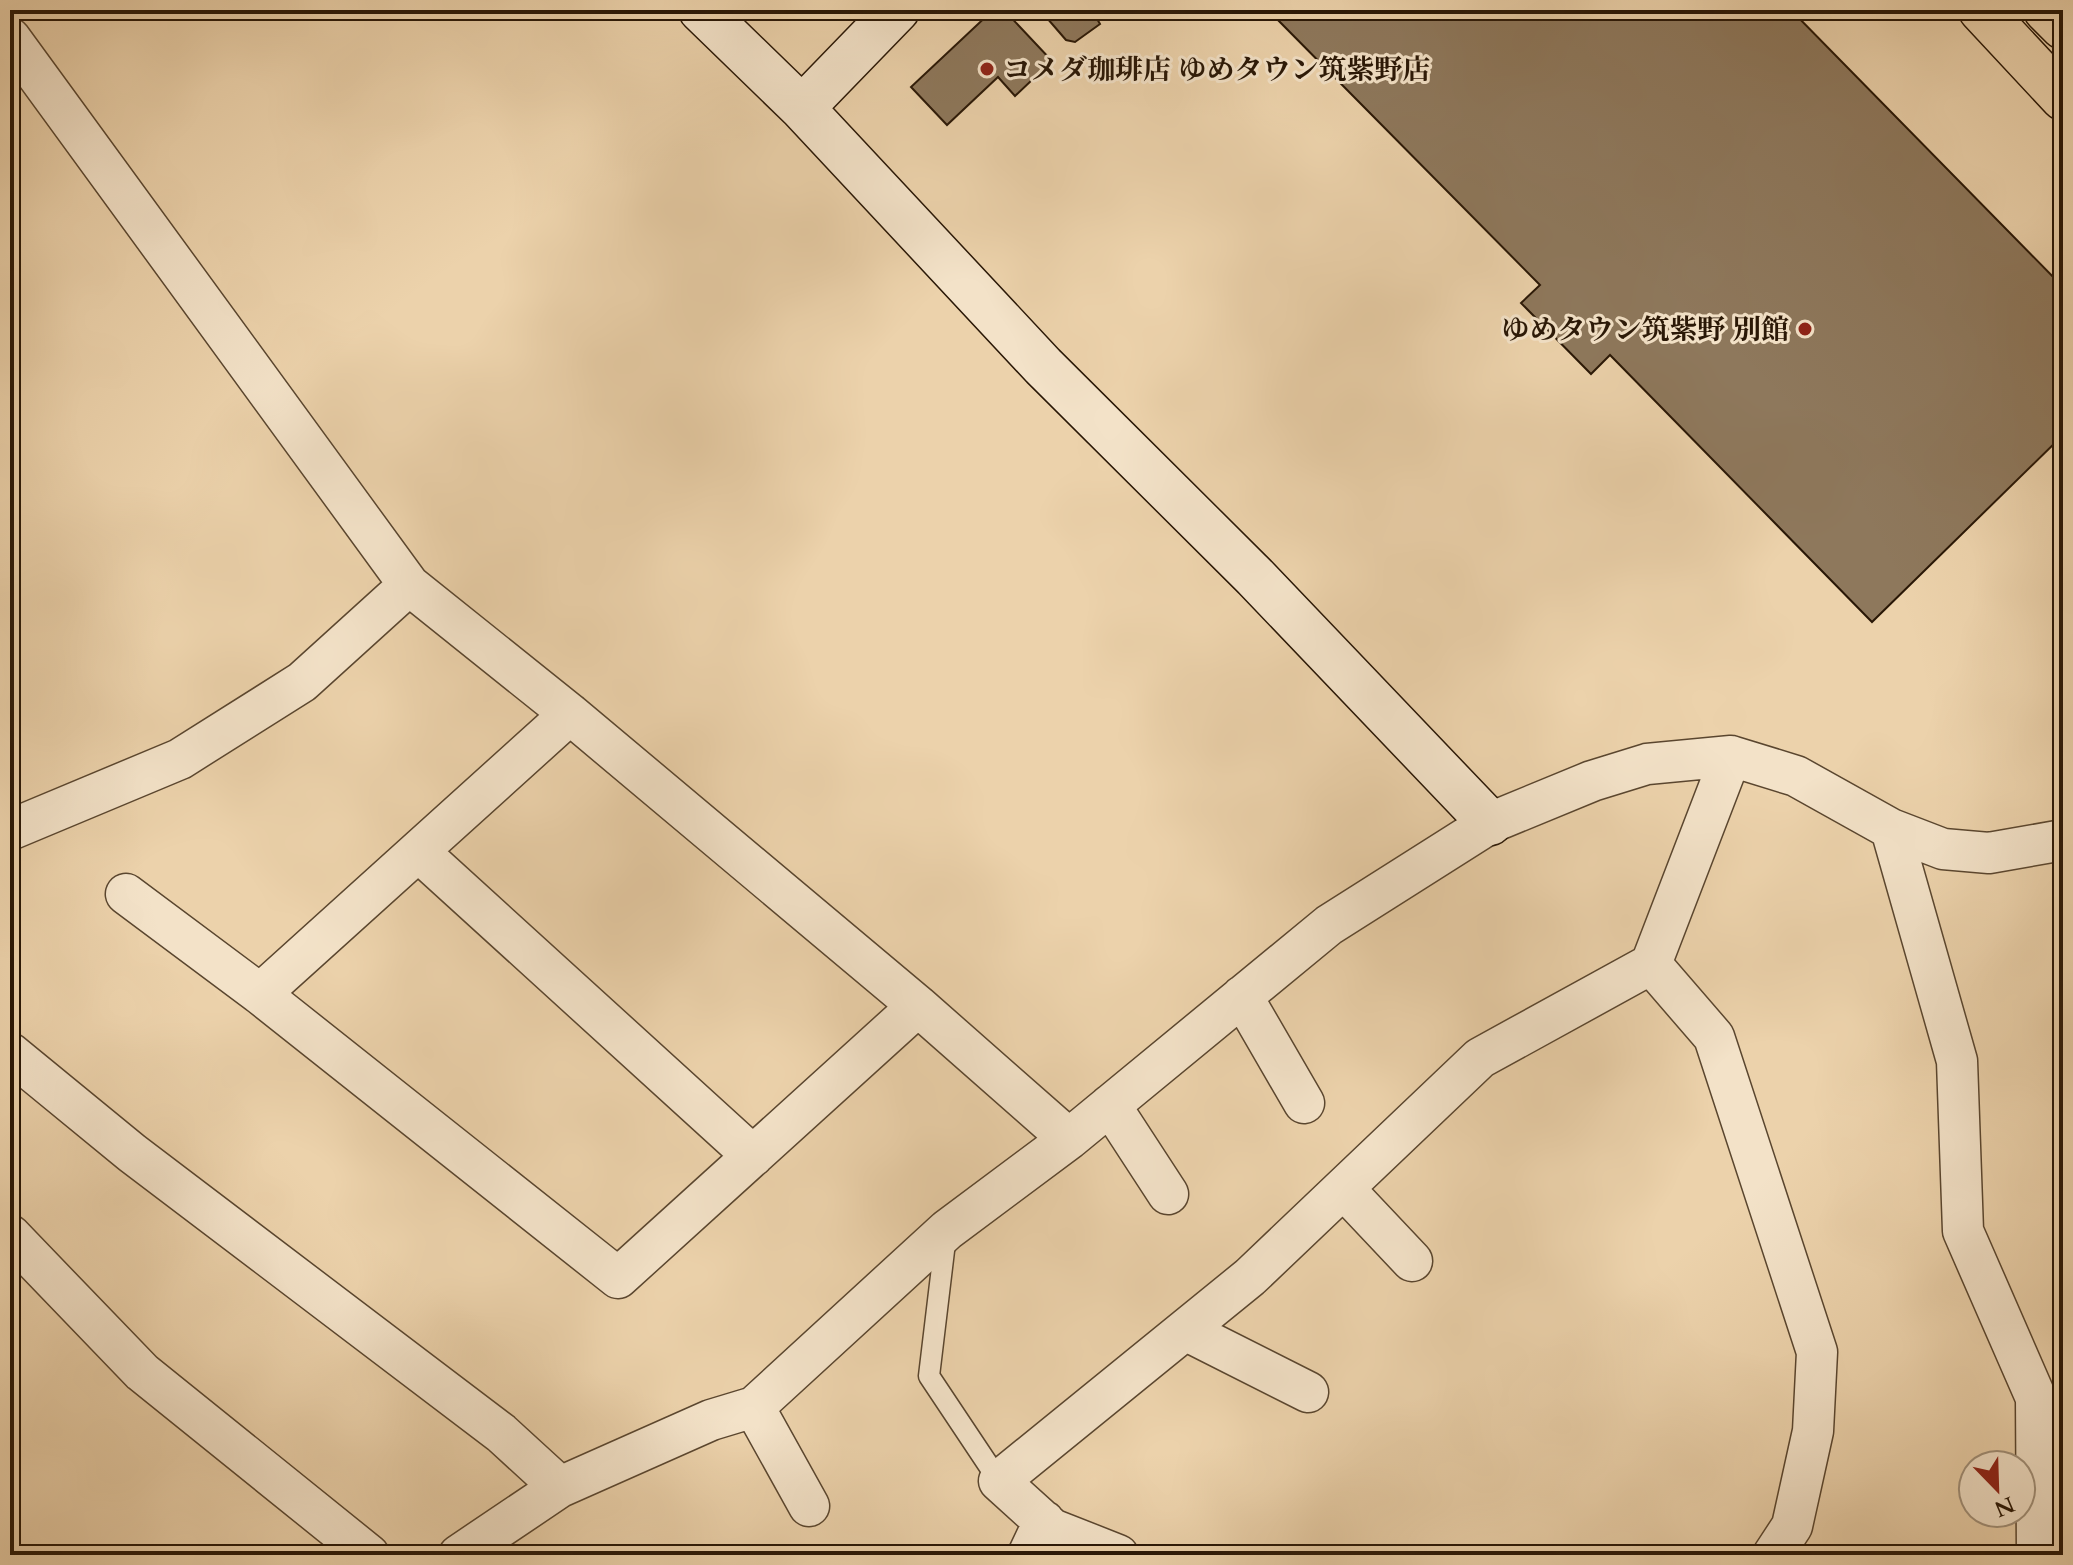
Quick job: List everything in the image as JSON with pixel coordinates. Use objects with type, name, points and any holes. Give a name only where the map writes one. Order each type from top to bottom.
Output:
[{"type":"highway","points":[[1981,10],[2063,98]]},
{"type":"highway","points":[[2046,10],[2063,27]]},
{"type":"street","points":[[701,10],[802,108],[1043,366],[1255,577],[1490,823]]},
{"type":"street","points":[[802,108],[897,10]]},
{"type":"street","points":[[10,38],[409,585],[570,714],[918,1006],[1069,1139]]},
{"type":"street","points":[[10,830],[180,759],[302,682],[409,585]]},
{"type":"street","points":[[260,994],[570,714]]},
{"type":"street","points":[[1118,1555],[1052,1529],[1036,1538],[999,1481],[1250,1277],[1480,1058],[1651,964],[1731,756]]},
{"type":"street","points":[[459,1555],[560,1487],[711,1420],[754,1407],[947,1230],[1069,1139],[1329,925],[1490,823],[1592,781],[1647,764],[1731,756],[1796,776],[1891,829],[1943,849],[1967,853],[2063,840]]},
{"type":"street","points":[[1891,829],[1957,1061],[1963,1231],[2036,1398],[2037,1555]]},
{"type":"street","points":[[419,852],[753,1156]]},
{"type":"street","points":[[126,894],[260,994],[618,1278],[918,1006]]},
{"type":"street","points":[[1651,964],[1714,1037],[1817,1352],[1813,1431],[1792,1526],[1773,1555]]},
{"type":"street","points":[[1242,996],[1304,1103]]},
{"type":"street","points":[[11,1061],[501,1433],[560,1487]]},
{"type":"street","points":[[1110,1105],[1168,1194]]},
{"type":"street","points":[[1344,1189],[1412,1261]]},
{"type":"street","points":[[10,1235],[142,1372],[369,1555]]},
{"type":"street","points":[[1185,1330],[1308,1392]]},
{"type":"street","points":[[754,1407],[809,1506]]},
{"type":"lane","points":[[947,1230],[929,1376],[999,1481]]},
{"type":"building","name":"コメダ珈琲店 ゆめタウン筑紫野店","points":[[993,10],[1004,10],[1052,61],[1015,96],[998,77],[947,125],[911,87]]},
{"type":"building","points":[[1040,10],[1102,10],[1096,17],[1100,24],[1075,42],[1066,40]]},
{"type":"building","name":"ゆめタウン筑紫野 別館","points":[[1268,10],[1791,10],[2063,287],[2063,435],[1872,622],[1610,355],[1591,374],[1521,303],[1540,285]]},
{"type":"place","name":"コメダ珈琲店 ゆめタウン筑紫野店","points":[[987,69]]},
{"type":"place","name":"ゆめタウン筑紫野 別館","points":[[1805,329]]}]
